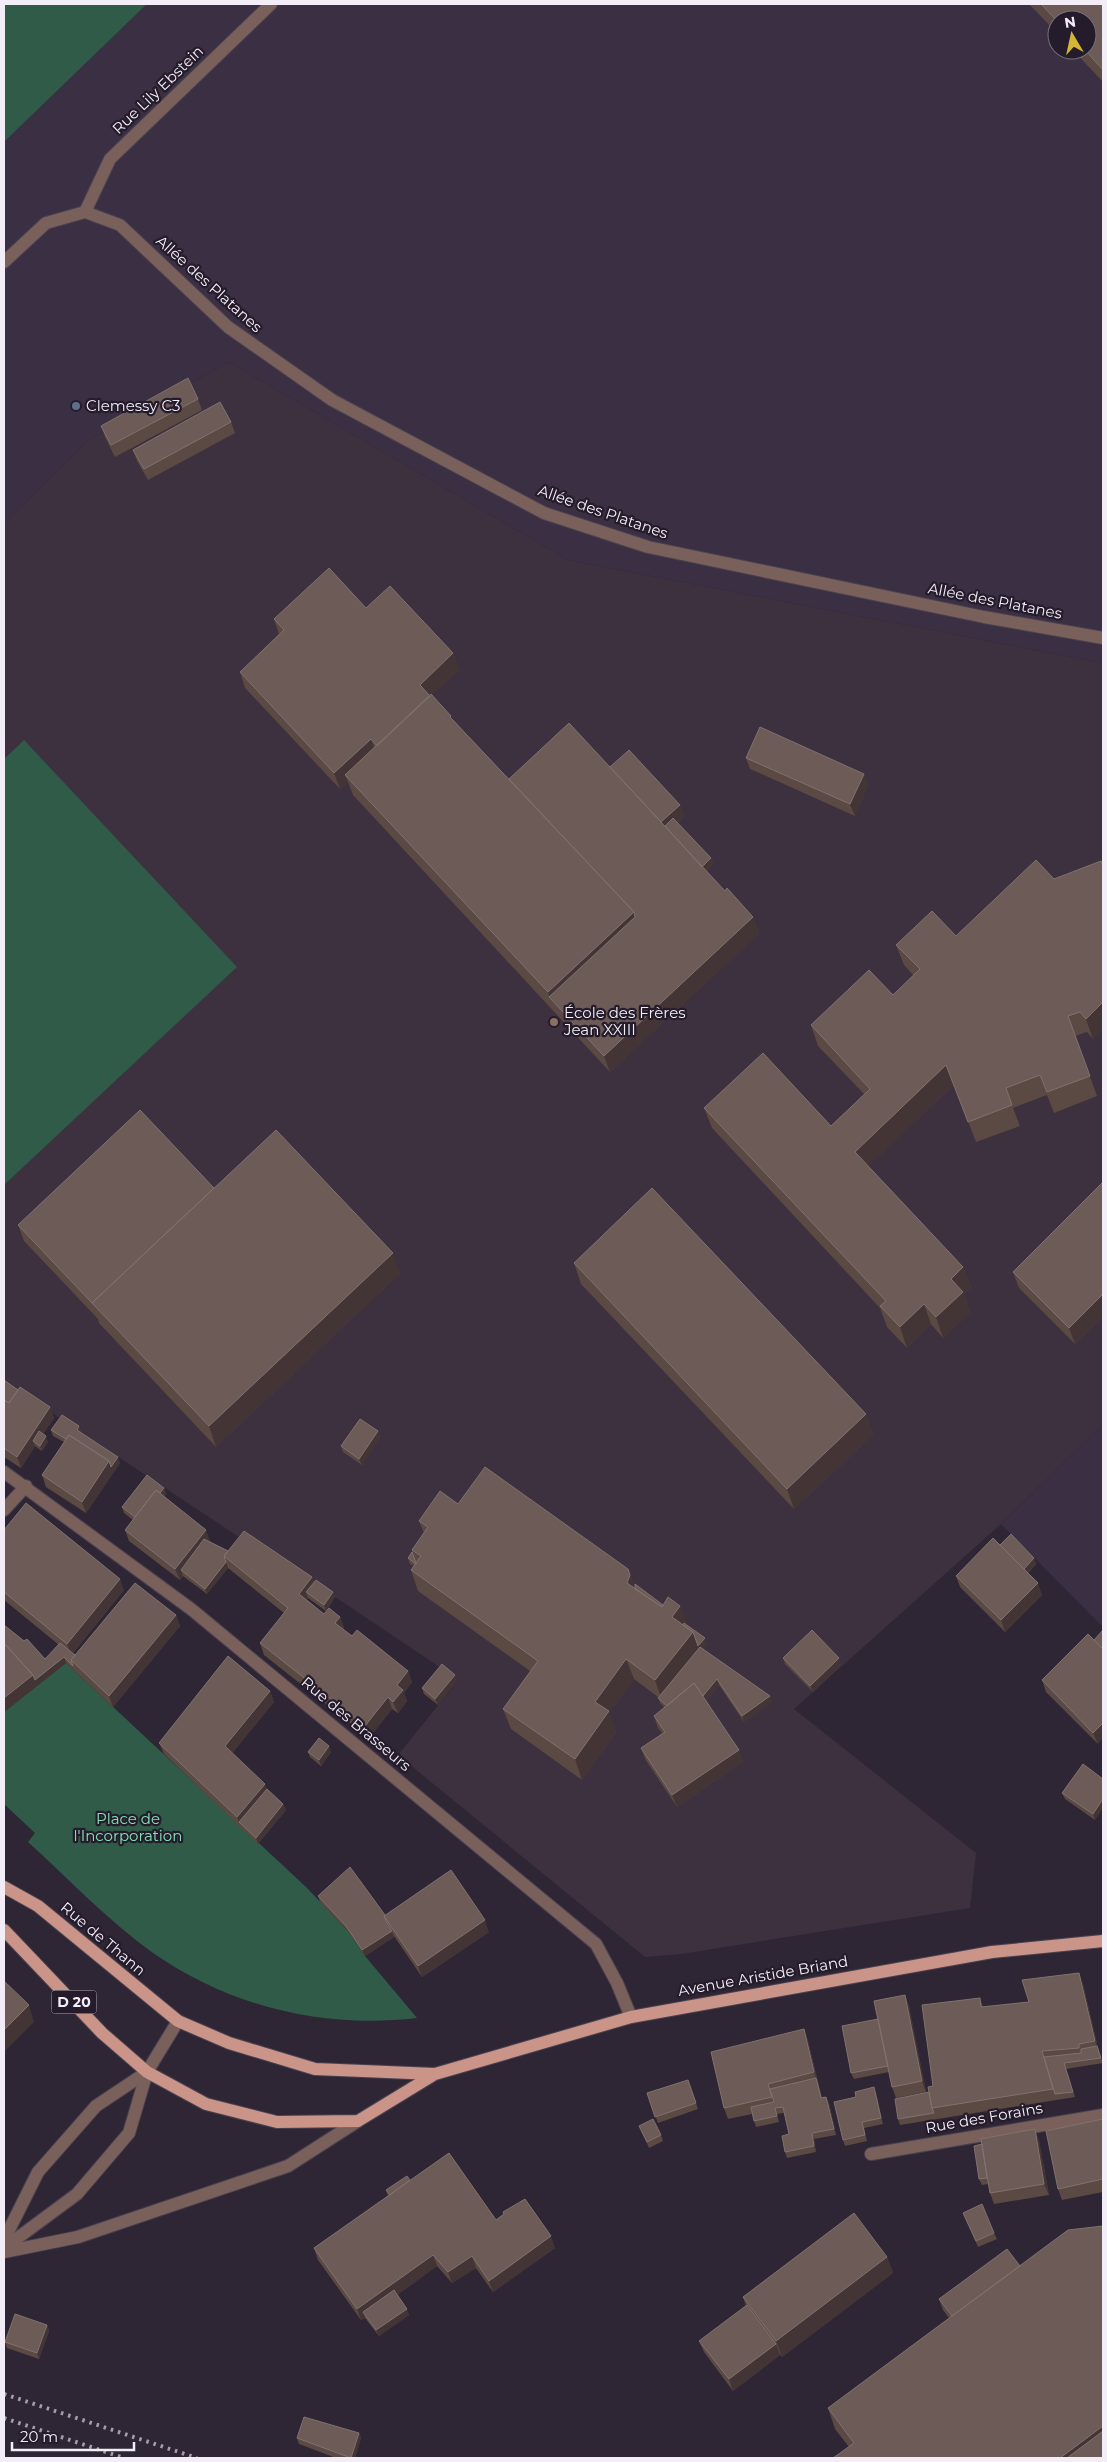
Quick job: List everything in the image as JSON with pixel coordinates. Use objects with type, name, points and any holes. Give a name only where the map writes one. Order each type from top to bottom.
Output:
[{"type":"main road","name":"Rue de Thann","points":[[4,1887],[38,1906],[178,2021]]},
{"type":"main road","name":"D 20","points":[[4,1930],[102,2033],[147,2072]]},
{"type":"main road","name":"Avenue Aristide Briand","points":[[358,2121],[435,2074],[631,2017],[992,1952],[1103,1940]]},
{"type":"main road","name":"Avenue Aristide Briand","points":[[178,2021],[229,2043],[315,2069],[435,2074]]},
{"type":"main road","points":[[147,2072],[206,2104],[276,2122],[358,2121]]},
{"type":"street","name":"Rue Lily Ebstein","points":[[85,212],[110,159],[271,4]]},
{"type":"street","points":[[4,262],[46,223],[85,212]]},
{"type":"street","name":"Allée des Platanes","points":[[85,212],[120,225],[228,327],[332,400],[544,512],[648,547],[984,617],[1103,638]]},
{"type":"street","name":"Rue des Brasseurs","points":[[4,1472],[26,1486],[191,1609],[596,1944],[617,1983],[631,2017]]},
{"type":"street","points":[[4,1510],[26,1486]]},
{"type":"street","points":[[4,2248],[77,2194],[129,2133],[147,2072],[178,2021]]},
{"type":"street","points":[[4,2240],[38,2172],[96,2106],[147,2072]]},
{"type":"street","name":"Rue des Forains","points":[[870,2154],[1103,2115]]},
{"type":"street","points":[[4,2252],[78,2237],[288,2166],[358,2121]]},
{"type":"shaded area","points":[[147,4],[1103,4],[1103,663],[568,560],[229,362],[89,440],[4,523],[4,142]]},
{"type":"shaded area","name":"École des Frères Jean XXIII","points":[[229,362],[568,560],[1103,663],[1103,1424],[1001,1524],[794,1709],[976,1853],[970,1908],[681,1954],[645,1957],[398,1755],[457,1682],[444,1670],[4,1381],[4,523],[89,440]]},
{"type":"shaded area","points":[[1103,1424],[1103,1627],[1001,1524]]},
{"type":"green space","points":[[4,4],[147,4],[4,142]]},
{"type":"green space","points":[[24,740],[237,967],[4,1185],[4,759]]},
{"type":"green space","name":"Place de l'Incorporation","points":[[66,1663],[306,1887],[348,1931],[365,1956],[417,2018],[382,2021],[313,2017],[279,2010],[246,2000],[214,1987],[183,1972],[136,1941],[104,1914],[28,1842],[35,1833],[4,1804],[4,1712]]},
{"type":"building","points":[[1041,4],[1103,4],[1103,70],[1094,60],[1097,60],[1097,10],[1047,10]]},
{"type":"building","points":[[188,378],[198,399],[111,445],[101,426]]},
{"type":"building","points":[[220,402],[231,422],[144,469],[133,450]]},
{"type":"building","points":[[329,568],[366,608],[390,586],[453,653],[420,685],[430,696],[377,746],[371,739],[334,773],[240,672],[284,630],[274,619]]},
{"type":"building","points":[[431,694],[450,717],[634,912],[548,992],[345,775]]},
{"type":"building","points":[[569,723],[725,891],[727,888],[753,917],[604,1056],[549,997],[635,917],[634,912],[509,779]]},
{"type":"building","points":[[760,727],[864,774],[850,804],[746,758]]},
{"type":"building","points":[[629,750],[680,805],[661,822],[610,767]]},
{"type":"building","points":[[673,818],[711,858],[702,867],[665,826]]},
{"type":"building","points":[[1036,860],[1054,879],[1101,861],[1103,866],[1103,1002],[1086,1019],[1080,1012],[1068,1016],[1090,1076],[1047,1092],[1040,1075],[1006,1088],[1012,1105],[968,1122],[946,1065],[855,1152],[963,1267],[951,1279],[963,1292],[936,1317],[924,1304],[900,1327],[880,1306],[886,1301],[704,1108],[763,1053],[831,1126],[870,1089],[811,1025],[869,970],[893,995],[920,969],[896,945],[932,911],[956,936]]},
{"type":"building","points":[[140,1110],[214,1188],[92,1303],[18,1225]]},
{"type":"building","points":[[276,1130],[393,1253],[209,1426],[92,1303]]},
{"type":"building","points":[[1103,1182],[1103,1294],[1069,1328],[1013,1272]]},
{"type":"building","points":[[652,1188],[866,1414],[787,1489],[574,1263]]},
{"type":"building","points":[[4,1380],[18,1390],[9,1403],[4,1400]]},
{"type":"building","points":[[20,1387],[50,1407],[17,1457],[4,1448],[4,1400],[9,1403]]},
{"type":"building","points":[[62,1415],[79,1426],[77,1430],[118,1457],[111,1467],[109,1461],[69,1435],[66,1439],[51,1430]]},
{"type":"building","points":[[360,1419],[378,1431],[359,1459],[341,1446]]},
{"type":"building","points":[[39,1431],[46,1436],[40,1446],[33,1441]]},
{"type":"building","points":[[69,1435],[109,1461],[82,1502],[42,1475]]},
{"type":"building","points":[[485,1467],[628,1569],[630,1575],[627,1583],[662,1607],[668,1597],[680,1606],[672,1617],[693,1632],[655,1680],[626,1659],[595,1702],[609,1711],[575,1759],[503,1709],[538,1661],[411,1570],[421,1556],[412,1550],[428,1527],[419,1521],[440,1491],[458,1504]]},
{"type":"building","points":[[147,1475],[164,1488],[160,1493],[156,1490],[135,1517],[122,1507]]},
{"type":"building","points":[[156,1490],[206,1530],[175,1569],[125,1530]]},
{"type":"building","points":[[26,1503],[120,1579],[67,1644],[4,1592],[4,1530]]},
{"type":"building","points":[[244,1531],[312,1577],[299,1594],[324,1614],[329,1608],[340,1617],[335,1623],[352,1636],[357,1630],[408,1671],[397,1685],[403,1690],[393,1702],[388,1697],[365,1726],[260,1643],[288,1608],[224,1556]]},
{"type":"building","points":[[1011,1534],[1034,1558],[1024,1569],[1000,1545]]},
{"type":"building","points":[[993,1538],[1038,1583],[1001,1620],[956,1576]]},
{"type":"building","points":[[204,1539],[228,1551],[224,1556],[226,1562],[205,1589],[181,1570]]},
{"type":"building","points":[[412,1552],[416,1563],[416,1564],[408,1558]]},
{"type":"building","points":[[316,1580],[333,1592],[324,1605],[306,1592]]},
{"type":"building","points":[[135,1583],[176,1615],[109,1696],[71,1660]]},
{"type":"building","points":[[635,1584],[663,1605],[662,1607],[635,1589]]},
{"type":"building","points":[[684,1623],[705,1638],[698,1646],[693,1632],[683,1625]]},
{"type":"building","points":[[4,1625],[24,1641],[27,1639],[45,1659],[60,1643],[75,1655],[71,1660],[73,1666],[64,1657],[35,1680],[33,1675],[4,1643]]},
{"type":"building","points":[[812,1630],[839,1658],[810,1686],[783,1658]]},
{"type":"building","points":[[1103,1630],[1103,1649],[1094,1640]]},
{"type":"building","points":[[1088,1634],[1103,1649],[1103,1723],[1093,1733],[1042,1680]]},
{"type":"building","points":[[4,1643],[33,1675],[4,1698]]},
{"type":"building","points":[[700,1647],[770,1696],[742,1716],[717,1679],[703,1696],[694,1683],[667,1706],[658,1698]]},
{"type":"building","points":[[228,1656],[270,1691],[225,1746],[265,1784],[237,1817],[159,1743]]},
{"type":"building","points":[[442,1664],[455,1675],[435,1699],[422,1688]]},
{"type":"building","points":[[694,1683],[739,1750],[672,1795],[641,1748],[665,1732],[654,1716]]},
{"type":"building","points":[[319,1738],[329,1746],[319,1760],[308,1752]]},
{"type":"building","points":[[1083,1764],[1103,1779],[1103,1799],[1093,1814],[1062,1793]]},
{"type":"building","points":[[267,1789],[283,1804],[256,1838],[239,1822]]},
{"type":"building","points":[[350,1867],[385,1915],[392,1931],[362,1950],[346,1926],[318,1896]]},
{"type":"building","points":[[451,1870],[485,1920],[418,1966],[384,1916]]},
{"type":"building","points":[[1079,1973],[1095,2041],[1079,2044],[1079,2048],[1042,2051],[1053,2089],[932,2108],[928,2087],[933,2086],[922,2005],[980,1998],[981,2007],[1029,2002],[1022,1980]]},
{"type":"building","points":[[4,1981],[29,2005],[4,2030]]},
{"type":"building","points":[[905,1995],[922,2081],[892,2087],[874,2001]]},
{"type":"building","points":[[878,2019],[888,2066],[851,2073],[842,2026]]},
{"type":"building","points":[[804,2029],[814,2072],[768,2084],[772,2097],[724,2108],[711,2052]]},
{"type":"building","points":[[1097,2046],[1101,2058],[1064,2063],[1073,2092],[1055,2094],[1044,2057],[1081,2053],[1081,2049]]},
{"type":"building","points":[[816,2078],[821,2098],[826,2097],[834,2129],[812,2133],[814,2146],[785,2152],[782,2136],[789,2134],[783,2107],[775,2108],[777,2116],[754,2121],[751,2107],[774,2102],[770,2089]]},
{"type":"building","points":[[688,2080],[696,2103],[655,2117],[647,2093]]},
{"type":"building","points":[[874,2087],[881,2118],[862,2122],[865,2135],[843,2140],[834,2102],[856,2097],[855,2092]]},
{"type":"building","points":[[929,2092],[934,2113],[898,2119],[895,2099]]},
{"type":"building","points":[[653,2119],[661,2135],[647,2142],[639,2126]]},
{"type":"building","points":[[1103,2119],[1103,2179],[1058,2189],[1046,2131]]},
{"type":"building","points":[[1035,2129],[1044,2184],[990,2193],[981,2139]]},
{"type":"building","points":[[982,2144],[987,2178],[979,2179],[974,2146]]},
{"type":"building","points":[[449,2153],[496,2220],[504,2214],[503,2212],[525,2199],[551,2236],[489,2281],[472,2256],[448,2272],[433,2255],[357,2309],[314,2248]]},
{"type":"building","points":[[407,2176],[410,2180],[390,2195],[386,2190]]},
{"type":"building","points":[[982,2204],[994,2233],[976,2241],[963,2213]]},
{"type":"building","points":[[854,2213],[887,2257],[776,2341],[743,2297]]},
{"type":"building","points":[[1103,2226],[1103,2426],[1060,2458],[833,2458],[854,2443],[828,2408],[1068,2230]]},
{"type":"building","points":[[1007,2249],[1020,2266],[952,2316],[939,2299]]},
{"type":"building","points":[[394,2290],[407,2309],[376,2330],[363,2312]]},
{"type":"building","points":[[747,2305],[776,2344],[729,2379],[699,2341]]},
{"type":"building","points":[[15,2314],[47,2325],[37,2353],[5,2342]]},
{"type":"building","points":[[304,2417],[359,2433],[351,2458],[297,2438]]},
{"type":"building","points":[[1103,2431],[1103,2458],[1067,2458]]},
{"type":"railway","points":[[4,2394],[197,2458]]},
{"type":"railway","points":[[4,2418],[124,2458]]},
{"type":"place","name":"Clemessy C3","points":[[76,406]]},
{"type":"place","name":"École des Frères Jean XXIII","points":[[554,1022]]}]
